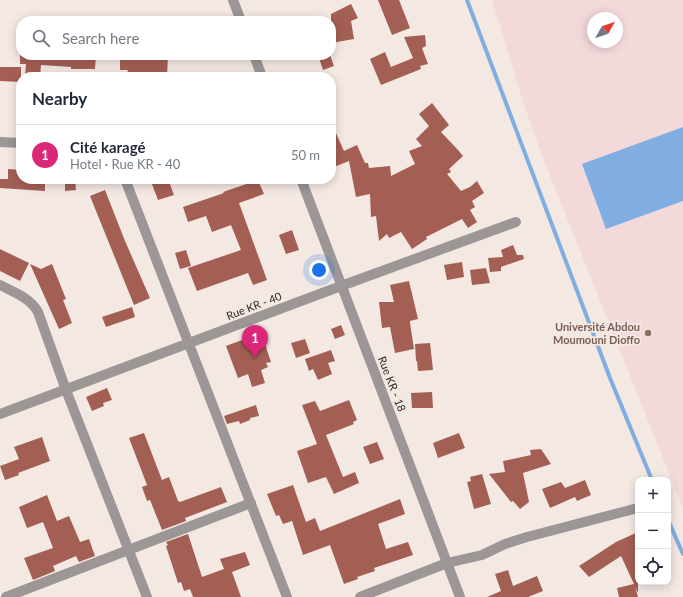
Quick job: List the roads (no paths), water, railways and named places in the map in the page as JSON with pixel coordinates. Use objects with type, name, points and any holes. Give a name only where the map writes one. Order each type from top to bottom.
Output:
[{"type":"street","points":[[233,0],[239,16]]},
{"type":"street","points":[[256,60],[260,72]]},
{"type":"street","points":[[0,142],[16,143]]},
{"type":"street","points":[[128,184],[287,597]]},
{"type":"street","name":"Rue KR - 18","points":[[303,184],[460,597]]},
{"type":"street","name":"Rue KR - 40","points":[[0,414],[516,222]]},
{"type":"street","points":[[0,285],[26,299],[38,312],[66,390],[147,597]]},
{"type":"street","points":[[6,597],[251,503]]},
{"type":"street","points":[[360,597],[447,563],[482,555],[505,544],[635,509]]},
{"type":"water","points":[[683,127],[683,201],[606,229],[582,164]]},
{"type":"waterway","points":[[467,0],[610,378],[651,477]]},
{"type":"waterway","points":[[671,527],[683,554]]},
{"type":"place","name":"Université Abdou Moumouni Dioffo","points":[[648,333]]},
{"type":"place","name":"Cité karagé","points":[[255,358]]}]
